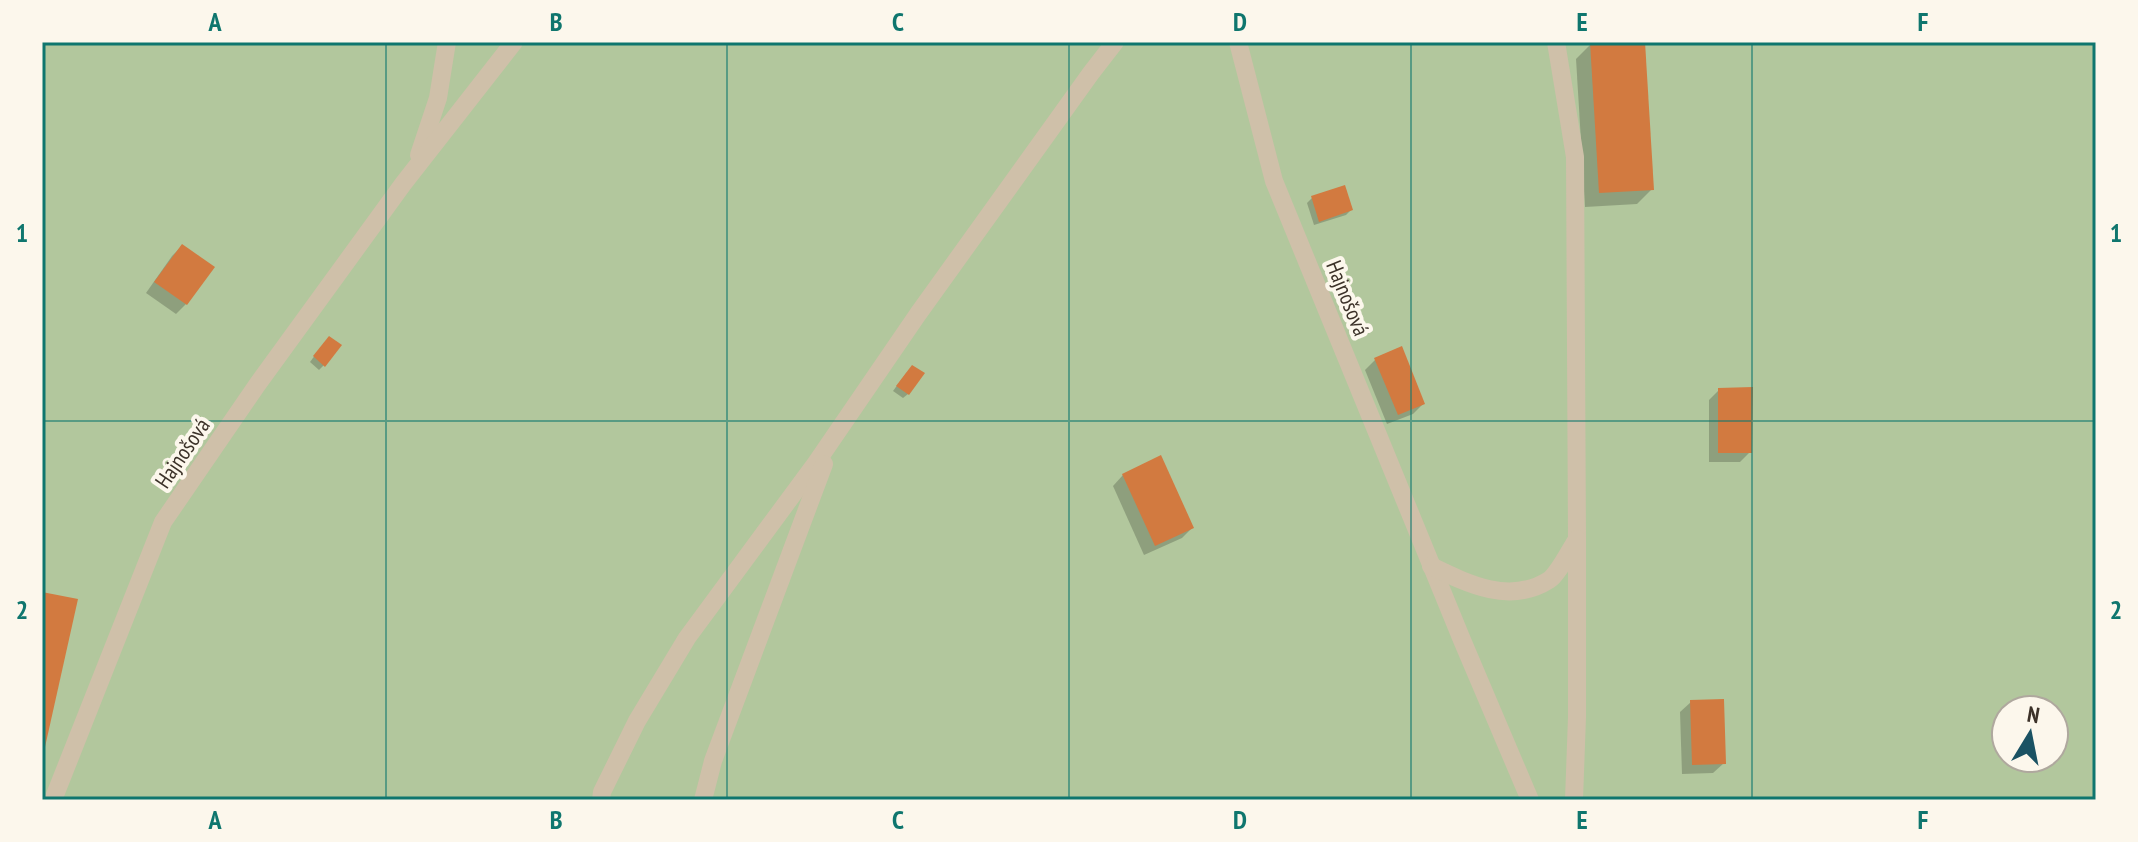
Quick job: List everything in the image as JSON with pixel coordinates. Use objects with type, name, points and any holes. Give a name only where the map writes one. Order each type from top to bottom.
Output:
[{"type":"lane","name":"Hajnošová","points":[[414,169],[438,98],[447,42]]},
{"type":"lane","name":"Hajnošová","points":[[53,800],[163,522],[257,385],[414,169],[514,42]]},
{"type":"lane","points":[[601,800],[602,792],[637,721],[687,638],[1115,42]]},
{"type":"lane","name":"Hajnošová","points":[[1238,42],[1274,181],[1530,800]]},
{"type":"lane","points":[[1556,42],[1575,157],[1577,717],[1574,800]]},
{"type":"lane","points":[[703,800],[713,761],[833,438]]},
{"type":"lane","points":[[1431,566],[1474,587],[1517,593],[1551,579],[1577,539]]},
{"type":"green space","points":[[42,42],[2096,42],[2096,800],[42,800]]},
{"type":"building","points":[[1590,42],[1645,42],[1654,190],[1599,193]]},
{"type":"building","points":[[1345,185],[1353,210],[1319,222],[1311,196]]},
{"type":"building","points":[[182,244],[215,267],[187,305],[154,282]]},
{"type":"building","points":[[329,336],[342,345],[325,367],[313,356]]},
{"type":"building","points":[[1402,346],[1425,404],[1398,415],[1374,358]]},
{"type":"building","points":[[912,365],[925,373],[909,395],[896,386]]},
{"type":"building","points":[[1753,387],[1752,453],[1718,453],[1718,388]]},
{"type":"building","points":[[1161,455],[1194,528],[1155,546],[1122,474]]},
{"type":"building","points":[[42,592],[78,599],[45,747],[42,746]]},
{"type":"building","points":[[1724,699],[1726,764],[1692,765],[1690,700]]}]
